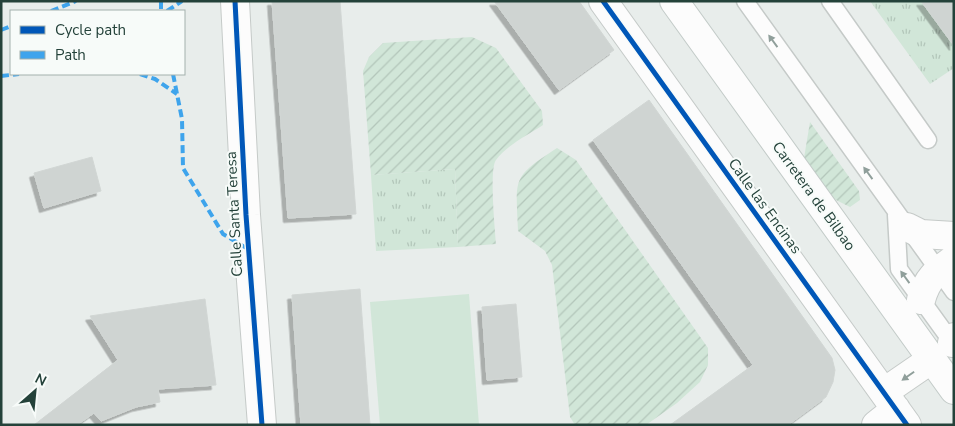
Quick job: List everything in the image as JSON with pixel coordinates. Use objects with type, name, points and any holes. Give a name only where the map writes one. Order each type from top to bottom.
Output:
[{"type":"street","name":"Calle Santa Teresa","points":[[235,1],[246,215],[262,425]]},
{"type":"street","name":"Calle las Encinas","points":[[603,1],[891,413]]},
{"type":"street","name":"Carretera de Bilbao","points":[[674,1],[948,346],[954,390]]},
{"type":"street","points":[[901,220],[921,234],[954,236]]},
{"type":"street","points":[[921,300],[925,284],[948,274]]},
{"type":"street","points":[[891,413],[948,346]]},
{"type":"lane","points":[[745,1],[901,220],[948,274]]},
{"type":"lane","points":[[830,1],[928,140]]},
{"type":"lane","points":[[901,220],[899,269],[921,300],[948,346]]},
{"type":"green space","points":[[870,1],[921,1],[954,46],[954,68],[930,84]]},
{"type":"green space","points":[[472,37],[496,48],[542,111],[543,125],[512,145],[496,160],[493,187],[496,244],[458,247],[455,169],[371,175],[363,71],[369,57],[383,43]]},
{"type":"green space","points":[[810,122],[859,191],[860,200],[850,207],[834,199],[804,158]]},
{"type":"green space","points":[[557,148],[576,160],[708,348],[708,365],[700,382],[677,403],[646,425],[575,425],[570,417],[552,265],[545,251],[518,231],[517,189],[520,180],[531,166]]},
{"type":"green space","points":[[455,169],[458,247],[376,251],[371,175]]},
{"type":"green space","points":[[469,294],[479,425],[380,425],[370,302]]},
{"type":"building","points":[[272,1],[340,1],[356,214],[288,218]]},
{"type":"building","points":[[494,1],[579,1],[614,50],[559,90]]},
{"type":"building","points":[[921,1],[954,1],[954,46]]},
{"type":"building","points":[[649,100],[832,358],[835,370],[833,382],[826,397],[788,425],[670,425],[753,365],[593,140]]},
{"type":"building","points":[[92,157],[101,191],[44,208],[34,173]]},
{"type":"building","points":[[360,289],[370,425],[301,425],[292,295]]},
{"type":"building","points":[[205,299],[216,385],[158,389],[160,402],[136,407],[101,421],[94,413],[77,425],[34,425],[118,360],[90,316]]},
{"type":"building","points":[[516,304],[522,377],[487,380],[482,307]]},
{"type":"marked path","points":[[54,10],[76,1]]},
{"type":"marked path","points":[[161,1],[161,10]]},
{"type":"marked path","points":[[168,10],[182,1]]},
{"type":"marked path","points":[[1,30],[10,26]]},
{"type":"marked path","points":[[1,76],[10,75]]},
{"type":"marked path","points":[[143,75],[155,79],[177,94]]},
{"type":"marked path","points":[[173,75],[182,119],[183,168],[223,234],[248,249]]},
{"type":"cycle path","points":[[235,1],[246,215],[262,425]]},
{"type":"cycle path","points":[[603,1],[907,425]]}]
